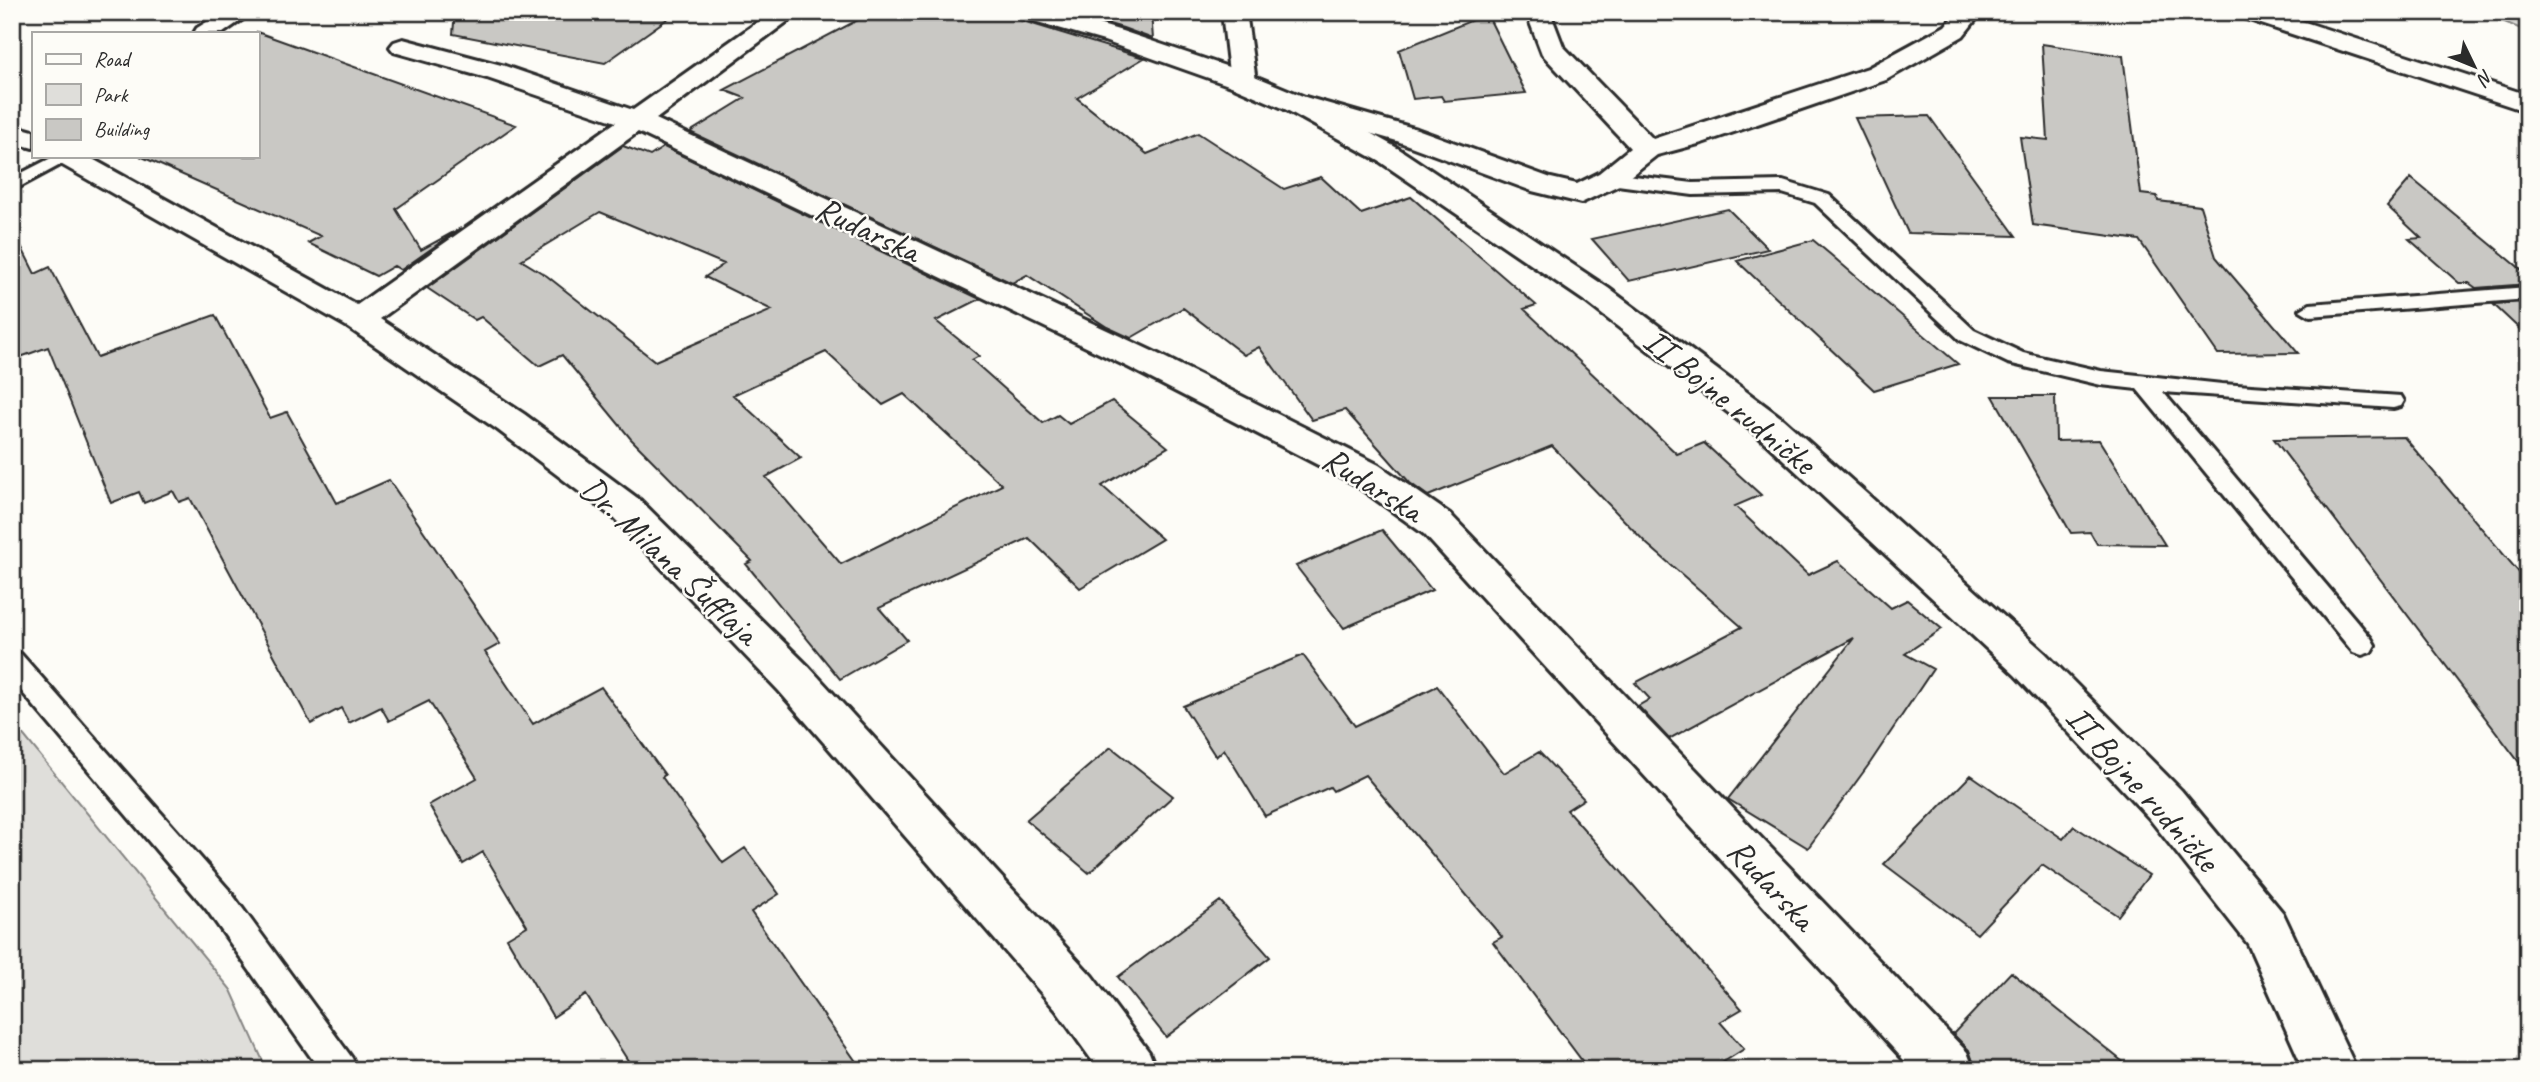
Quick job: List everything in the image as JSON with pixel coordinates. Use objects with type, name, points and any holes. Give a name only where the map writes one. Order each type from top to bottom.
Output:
[{"type":"street","points":[[208,32],[241,12]]},
{"type":"street","points":[[358,319],[788,12]]},
{"type":"street","points":[[1029,12],[1113,36],[1243,81],[1295,103],[1407,135],[1542,185],[1581,194],[1609,179],[1647,149],[1692,137],[1877,74],[1954,32],[1970,12]]},
{"type":"street","points":[[1234,12],[1243,81]]},
{"type":"street","points":[[1538,12],[1551,49],[1647,149]]},
{"type":"street","points":[[2249,12],[2528,104]]},
{"type":"street","name":"Rudarska","points":[[403,47],[496,72],[636,120],[1140,359],[1366,474],[1427,517],[1523,615],[1629,732],[1948,1070]]},
{"type":"street","name":"II Bojne rudničke","points":[[1295,103],[1389,155],[1479,215],[1597,295],[1727,394],[1770,427],[2030,664],[2165,804],[2266,929],[2331,1070]]},
{"type":"street","name":"Dr. Milana Šufflaja","points":[[71,158],[358,319],[511,422],[628,509],[794,679],[1074,993],[1130,1070]]},
{"type":"lane","points":[[12,186],[63,158]]},
{"type":"lane","points":[[1609,179],[1693,189],[1783,187],[1822,200],[1968,335],[2016,358],[2101,378],[2222,391],[2393,401]]},
{"type":"lane","points":[[2311,310],[2528,293]]},
{"type":"lane","points":[[2143,382],[2362,645]]},
{"type":"lane","points":[[12,661],[218,900],[340,1070]]},
{"type":"green space","points":[[2481,12],[2528,12],[2528,32]]},
{"type":"green space","points":[[12,721],[231,990],[267,1070],[12,1070]]},
{"type":"building","points":[[455,12],[677,12],[605,63],[453,34]]},
{"type":"building","points":[[873,12],[1015,12],[1019,20],[1144,58],[1077,98],[1147,154],[1198,133],[1284,189],[1321,177],[1361,214],[1411,197],[1536,305],[1524,309],[1677,454],[1704,443],[1761,495],[1735,506],[1808,575],[1838,561],[1891,608],[1907,600],[1942,629],[1905,654],[1933,669],[1870,763],[1808,848],[1728,799],[1854,638],[1669,739],[1638,706],[1650,699],[1635,683],[1742,627],[1647,544],[1552,446],[1428,496],[1410,483],[1345,410],[1312,420],[1259,347],[1244,355],[1183,308],[1131,338],[1107,327],[1027,275],[1012,283],[690,132],[745,98],[724,90]]},
{"type":"building","points":[[1067,12],[1151,12],[1153,39],[1123,28]]},
{"type":"building","points":[[1487,14],[1526,93],[1444,101],[1441,96],[1413,99],[1399,50]]},
{"type":"building","points":[[259,33],[516,125],[396,209],[421,250],[461,228],[401,270],[394,266],[376,276],[308,243],[321,236],[145,158],[259,158]]},
{"type":"building","points":[[2042,44],[2123,56],[2141,194],[2157,196],[2158,201],[2200,206],[2216,257],[2298,353],[2218,354],[2139,240],[2033,225],[2020,137],[2048,140]]},
{"type":"building","points":[[1929,116],[2016,236],[1908,233],[1855,118]]},
{"type":"building","points":[[623,146],[650,156],[664,147],[980,299],[936,321],[979,356],[972,360],[1043,423],[1058,415],[1069,424],[1112,401],[1168,447],[1102,486],[1162,539],[1080,588],[1029,538],[879,608],[907,640],[840,679],[746,564],[752,561],[631,439],[562,355],[539,366],[481,317],[475,320],[427,288]],"holes":[[[600,212],[724,264],[705,277],[772,310],[655,361],[547,276],[521,260]],[[826,352],[883,405],[904,394],[1002,485],[841,564],[766,477],[801,458],[733,395]]]},
{"type":"building","points":[[2411,178],[2528,275],[2528,284],[2476,288],[2469,283],[2459,283],[2409,239],[2421,238],[2387,206]]},
{"type":"building","points":[[1728,209],[1768,249],[1629,281],[1592,239]]},
{"type":"building","points":[[12,228],[35,274],[50,267],[97,357],[215,315],[270,418],[287,412],[337,503],[389,480],[500,644],[485,652],[533,724],[601,687],[665,775],[662,777],[723,863],[745,848],[779,894],[751,912],[862,1070],[634,1070],[586,995],[553,1017],[507,938],[527,926],[483,852],[463,864],[429,805],[477,778],[429,701],[389,721],[381,707],[349,723],[341,708],[311,724],[190,498],[179,502],[173,491],[144,503],[139,492],[111,503],[48,347],[12,360]]},
{"type":"building","points":[[1813,240],[1958,364],[1874,390],[1737,261]]},
{"type":"building","points":[[2528,302],[2528,337],[2493,304]]},
{"type":"building","points":[[1993,396],[2055,396],[2056,441],[2099,440],[2165,545],[2097,544],[2090,532],[2071,533]]},
{"type":"building","points":[[2404,437],[2528,583],[2528,774],[2274,439]]},
{"type":"building","points":[[1382,530],[1432,590],[1344,628],[1296,566]]},
{"type":"building","points":[[1303,655],[1355,726],[1437,686],[1504,773],[1539,752],[1584,799],[1567,810],[1742,1009],[1720,1022],[1744,1049],[1711,1070],[1589,1070],[1493,942],[1502,937],[1365,775],[1333,791],[1330,787],[1265,816],[1224,749],[1216,757],[1183,706]]},
{"type":"building","points":[[1111,747],[1173,796],[1089,873],[1026,820]]},
{"type":"building","points":[[1971,775],[2063,839],[2074,826],[2149,875],[2118,916],[2042,865],[1977,934],[1884,864]]},
{"type":"building","points":[[1220,901],[1270,957],[1166,1037],[1118,977]]},
{"type":"building","points":[[2011,972],[2133,1070],[1976,1070],[1969,1050],[1953,1034]]}]
